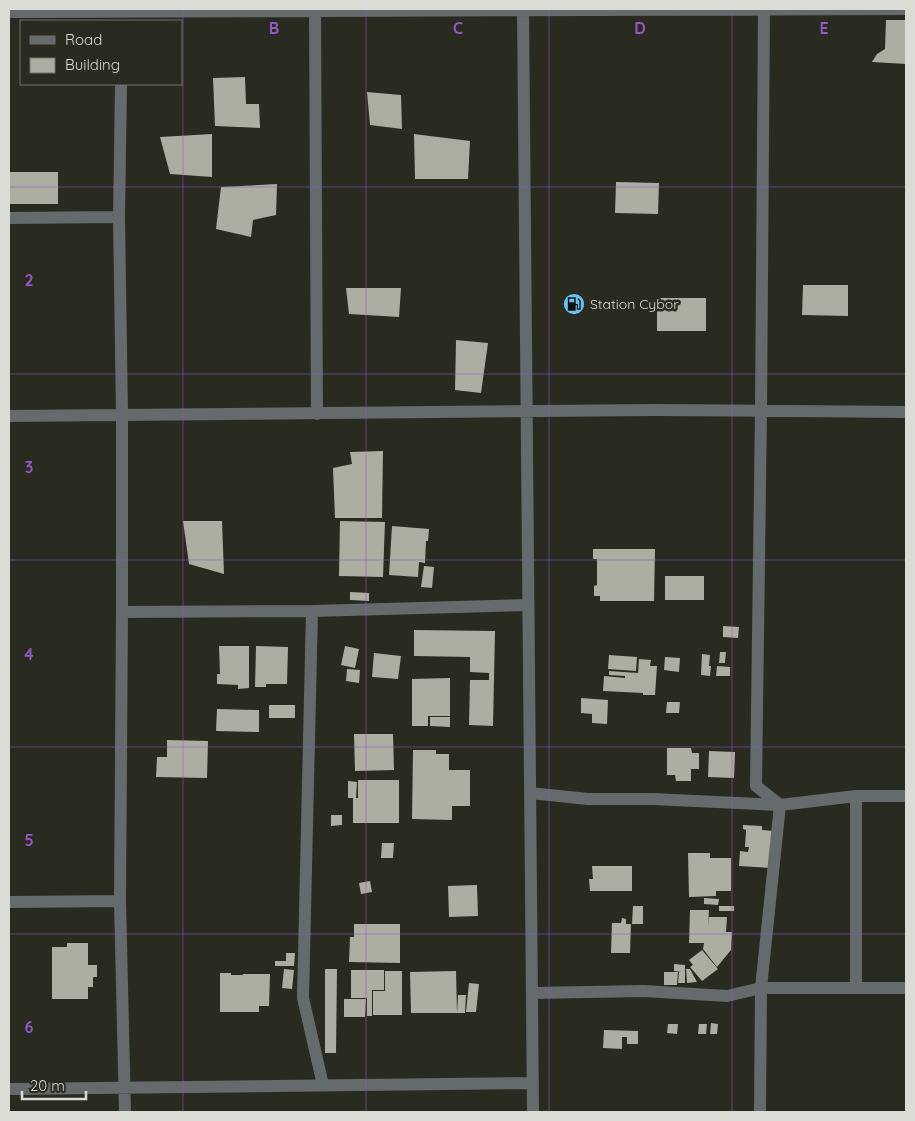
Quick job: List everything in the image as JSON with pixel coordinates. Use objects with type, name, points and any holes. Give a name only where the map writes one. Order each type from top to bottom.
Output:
[{"type":"street","points":[[523,9],[533,1112]]},
{"type":"street","points":[[764,9],[756,786],[780,805]]},
{"type":"street","points":[[9,12],[122,16],[315,10],[906,9]]},
{"type":"street","points":[[315,10],[317,414]]},
{"type":"street","points":[[121,85],[119,217],[122,415],[120,901],[125,1112]]},
{"type":"street","points":[[9,218],[119,217]]},
{"type":"street","points":[[9,416],[656,410],[906,412]]},
{"type":"street","points":[[122,612],[312,611],[528,605]]},
{"type":"street","points":[[312,611],[303,998],[323,1085]]},
{"type":"street","points":[[530,793],[588,800],[652,800],[780,805],[856,796],[906,796]]},
{"type":"street","points":[[856,796],[856,988]]},
{"type":"street","points":[[760,1112],[761,988],[780,805]]},
{"type":"street","points":[[9,902],[120,901]]},
{"type":"street","points":[[532,993],[644,991],[727,996],[761,988],[906,988]]},
{"type":"street","points":[[9,1090],[533,1083]]},
{"type":"building","points":[[886,20],[906,20],[906,64],[872,62],[877,54],[885,49]]},
{"type":"building","points":[[245,77],[246,104],[259,104],[260,128],[215,126],[213,78]]},
{"type":"building","points":[[367,92],[401,95],[402,129],[370,125]]},
{"type":"building","points":[[212,134],[212,177],[170,174],[160,137]]},
{"type":"building","points":[[414,134],[470,141],[468,179],[415,179]]},
{"type":"building","points":[[9,172],[58,172],[58,204],[9,204]]},
{"type":"building","points":[[616,182],[659,183],[658,214],[615,213]]},
{"type":"building","points":[[277,184],[276,215],[253,220],[251,237],[216,229],[221,187]]},
{"type":"building","points":[[803,285],[848,285],[848,316],[802,315]]},
{"type":"building","points":[[346,288],[401,288],[399,317],[349,314]]},
{"type":"building","points":[[657,298],[706,298],[706,331],[657,331]]},
{"type":"building","points":[[456,340],[488,343],[481,393],[455,390]]},
{"type":"building","points":[[383,451],[382,518],[335,518],[333,468],[352,464],[350,452]]},
{"type":"building","points":[[183,521],[222,521],[224,574],[189,564]]},
{"type":"building","points":[[340,521],[385,522],[383,577],[339,576]]},
{"type":"building","points":[[392,526],[429,529],[428,541],[426,541],[425,563],[419,562],[418,577],[389,575]]},
{"type":"building","points":[[593,549],[655,549],[654,601],[600,601],[600,596],[594,596],[594,586],[597,585],[597,559],[593,559]]},
{"type":"building","points":[[424,566],[434,567],[432,588],[421,587]]},
{"type":"building","points":[[665,576],[704,576],[704,600],[665,600]]},
{"type":"building","points":[[350,592],[369,593],[369,601],[350,600]]},
{"type":"building","points":[[723,626],[739,627],[738,638],[723,637]]},
{"type":"building","points":[[414,630],[495,631],[493,726],[469,725],[470,680],[489,680],[489,673],[470,672],[470,657],[414,656]]},
{"type":"building","points":[[219,646],[249,646],[249,688],[238,689],[238,685],[217,684],[217,674],[220,674]]},
{"type":"building","points":[[256,646],[288,647],[287,684],[266,684],[266,687],[255,687]]},
{"type":"building","points":[[345,646],[359,649],[355,668],[341,665]]},
{"type":"building","points":[[720,652],[726,652],[725,663],[719,663]]},
{"type":"building","points":[[374,653],[401,656],[398,679],[372,677]]},
{"type":"building","points":[[702,654],[710,655],[710,676],[701,675]]},
{"type":"building","points":[[609,655],[637,657],[636,671],[608,669]]},
{"type":"building","points":[[665,657],[680,658],[679,672],[664,670]]},
{"type":"building","points":[[639,659],[651,660],[650,666],[657,666],[655,695],[603,691],[604,676],[625,678],[625,676],[609,675],[609,671],[638,673]]},
{"type":"building","points":[[717,666],[730,667],[730,676],[716,676]]},
{"type":"building","points":[[347,669],[360,670],[359,683],[346,681]]},
{"type":"building","points":[[450,678],[450,716],[428,716],[428,726],[412,726],[412,679]]},
{"type":"building","points":[[581,698],[608,700],[607,724],[592,723],[592,714],[581,713]]},
{"type":"building","points":[[667,702],[680,702],[679,713],[666,713]]},
{"type":"building","points":[[269,705],[295,705],[295,718],[269,718]]},
{"type":"building","points":[[217,709],[259,710],[259,732],[216,731]]},
{"type":"building","points":[[430,717],[450,717],[450,727],[430,726]]},
{"type":"building","points":[[354,734],[393,734],[394,770],[355,771]]},
{"type":"building","points":[[167,740],[208,741],[207,778],[156,777],[157,757],[167,757]]},
{"type":"building","points":[[667,748],[691,748],[692,753],[699,753],[699,769],[691,769],[691,781],[676,781],[675,775],[667,775]]},
{"type":"building","points":[[413,750],[436,750],[436,754],[449,754],[449,770],[470,770],[470,806],[452,806],[452,820],[412,819]]},
{"type":"building","points":[[709,751],[735,752],[734,778],[708,777]]},
{"type":"building","points":[[358,780],[399,780],[399,823],[353,823],[353,798],[358,798]]},
{"type":"building","points":[[348,781],[357,782],[356,798],[348,798]]},
{"type":"building","points":[[331,815],[342,815],[342,825],[331,826]]},
{"type":"building","points":[[743,825],[762,826],[762,830],[774,831],[771,868],[739,866],[740,851],[748,852],[749,847],[745,847],[746,830],[743,829]]},
{"type":"building","points":[[382,843],[394,843],[393,858],[381,858]]},
{"type":"building","points":[[688,853],[710,853],[710,858],[731,858],[731,891],[716,891],[716,896],[689,897]]},
{"type":"building","points":[[592,866],[632,866],[632,891],[590,891],[589,879],[593,879]]},
{"type":"building","points":[[370,881],[372,892],[361,894],[359,883]]},
{"type":"building","points":[[477,885],[478,916],[449,917],[448,886]]},
{"type":"building","points":[[704,898],[719,899],[718,905],[704,904]]},
{"type":"building","points":[[633,906],[643,906],[643,924],[632,924]]},
{"type":"building","points":[[719,906],[734,906],[734,911],[719,911]]},
{"type":"building","points":[[690,910],[709,910],[708,928],[709,917],[727,917],[726,932],[732,932],[731,950],[717,967],[703,949],[704,943],[689,943]]},
{"type":"building","points":[[622,918],[626,919],[626,924],[631,924],[630,953],[611,953],[612,923],[621,923]]},
{"type":"building","points":[[354,924],[400,924],[400,963],[349,962],[350,937],[354,937]]},
{"type":"building","points":[[67,943],[88,943],[88,965],[97,965],[97,977],[93,977],[93,987],[88,987],[88,999],[52,999],[52,947],[67,947]]},
{"type":"building","points":[[702,950],[718,969],[702,981],[690,967],[693,965],[689,960]]},
{"type":"building","points":[[286,953],[295,953],[294,966],[275,966],[275,961],[286,961]]},
{"type":"building","points":[[674,964],[685,965],[685,983],[678,983],[679,972],[682,972],[674,971]]},
{"type":"building","points":[[284,969],[294,970],[292,989],[282,988]]},
{"type":"building","points":[[325,969],[337,969],[336,1053],[325,1053]]},
{"type":"building","points":[[686,969],[690,969],[697,982],[687,983]]},
{"type":"building","points":[[351,970],[384,970],[384,990],[372,990],[372,1016],[367,1016],[367,998],[351,998]]},
{"type":"building","points":[[385,971],[402,971],[402,1015],[373,1015],[373,991],[385,991]]},
{"type":"building","points":[[456,971],[457,1013],[411,1013],[410,972]]},
{"type":"building","points":[[664,972],[678,972],[677,985],[664,985]]},
{"type":"building","points":[[220,973],[231,973],[231,975],[270,974],[269,1006],[259,1006],[259,1012],[220,1012]]},
{"type":"building","points":[[469,983],[479,984],[476,1012],[466,1012]]},
{"type":"building","points":[[458,995],[466,995],[465,1013],[457,1013]]},
{"type":"building","points":[[344,999],[366,999],[365,1017],[344,1017]]},
{"type":"building","points":[[711,1023],[718,1024],[717,1034],[710,1034]]},
{"type":"building","points":[[668,1024],[678,1024],[677,1034],[667,1033]]},
{"type":"building","points":[[699,1024],[707,1024],[706,1034],[698,1034]]},
{"type":"building","points":[[604,1030],[638,1031],[638,1044],[627,1044],[627,1037],[622,1037],[622,1049],[603,1048]]},
{"type":"place","name":"Station Cybor","points":[[574,304]]}]
